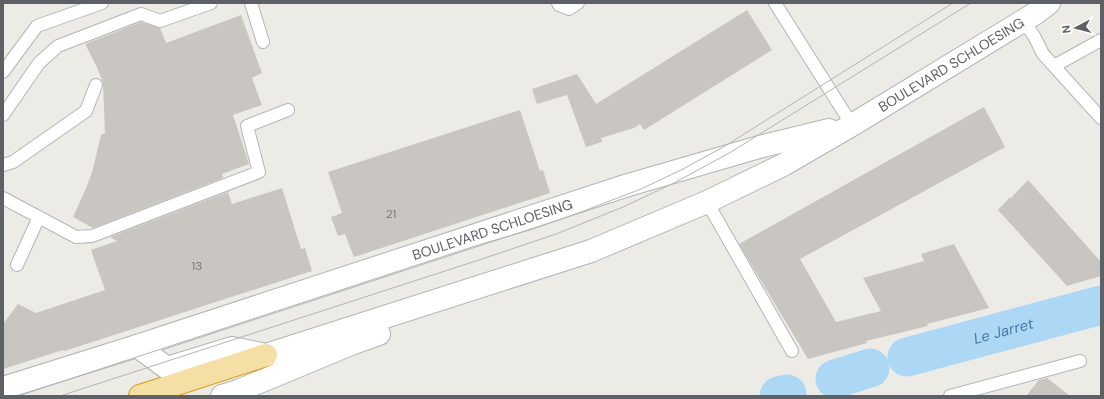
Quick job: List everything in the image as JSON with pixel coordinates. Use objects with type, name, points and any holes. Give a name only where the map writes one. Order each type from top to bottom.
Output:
[{"type":"highway","points":[[140,396],[266,355]]},
{"type":"main road","name":"BOULEVARD SCHLOESING","points":[[137,346],[167,368],[232,348],[266,355],[591,251],[707,202],[784,165],[852,125],[1049,3]]},
{"type":"main road","name":"BOULEVARD SCHLOESING","points":[[3,388],[137,346],[625,186],[759,147],[852,125]]},
{"type":"main road","name":"BOULEVARD SCHLOESING","points":[[222,396],[238,391],[350,344],[513,290],[548,264]]},
{"type":"lane","points":[[3,72],[37,26],[102,3]]},
{"type":"lane","points":[[3,115],[39,63],[58,46],[141,14],[160,21],[211,3]]},
{"type":"lane","points":[[251,3],[264,42]]},
{"type":"lane","points":[[558,3],[569,9],[578,3]]},
{"type":"lane","points":[[775,3],[852,125]]},
{"type":"lane","points":[[1023,20],[1034,36],[1043,54],[1101,118]]},
{"type":"lane","points":[[1054,66],[1101,40]]},
{"type":"lane","points":[[3,165],[13,162],[86,111],[96,86]]},
{"type":"lane","points":[[5,203],[39,217],[76,237],[92,236],[259,172],[247,126],[288,110]]},
{"type":"lane","points":[[707,202],[792,351]]},
{"type":"lane","points":[[17,265],[39,217]]},
{"type":"lane","points":[[950,396],[1080,361]]},
{"type":"building","points":[[747,10],[772,50],[644,130],[640,124],[634,128],[601,138],[602,142],[586,147],[567,95],[537,104],[532,89],[577,74],[596,104]]},
{"type":"building","points":[[241,15],[262,73],[252,78],[262,105],[233,115],[249,164],[222,174],[223,178],[93,228],[73,217],[93,169],[101,135],[105,133],[103,83],[97,67],[85,44],[141,22],[160,28],[166,43]]},
{"type":"building","points":[[984,107],[1005,147],[800,259],[836,322],[881,311],[863,278],[924,261],[921,254],[954,244],[989,308],[927,324],[928,326],[866,341],[867,343],[808,359],[739,244]]},
{"type":"building","points":[[520,110],[540,171],[543,170],[550,193],[354,257],[345,234],[338,236],[331,217],[342,213],[328,172]]},
{"type":"building","points":[[1028,180],[1101,262],[1101,276],[1067,286],[998,210]]},
{"type":"building","points":[[282,188],[301,249],[305,248],[312,271],[80,346],[3,369],[3,324],[18,304],[36,313],[105,290],[91,250],[117,241],[110,237],[228,192],[232,204]]},
{"type":"building","points":[[1047,378],[1070,396],[1026,396],[1039,380]]},
{"type":"waterway","name":"Le Jarret","points":[[907,357],[1101,305]]},
{"type":"waterway","name":"Le Jarret","points":[[835,379],[870,368]]},
{"type":"waterway","name":"Le Jarret","points":[[779,396],[787,394]]},
{"type":"tram line","points":[[18,396],[475,246],[533,229],[641,189],[683,169],[725,146],[953,3]]},
{"type":"tram line","points":[[60,396],[482,259],[556,234],[623,207],[676,182],[731,152],[971,3]]}]
